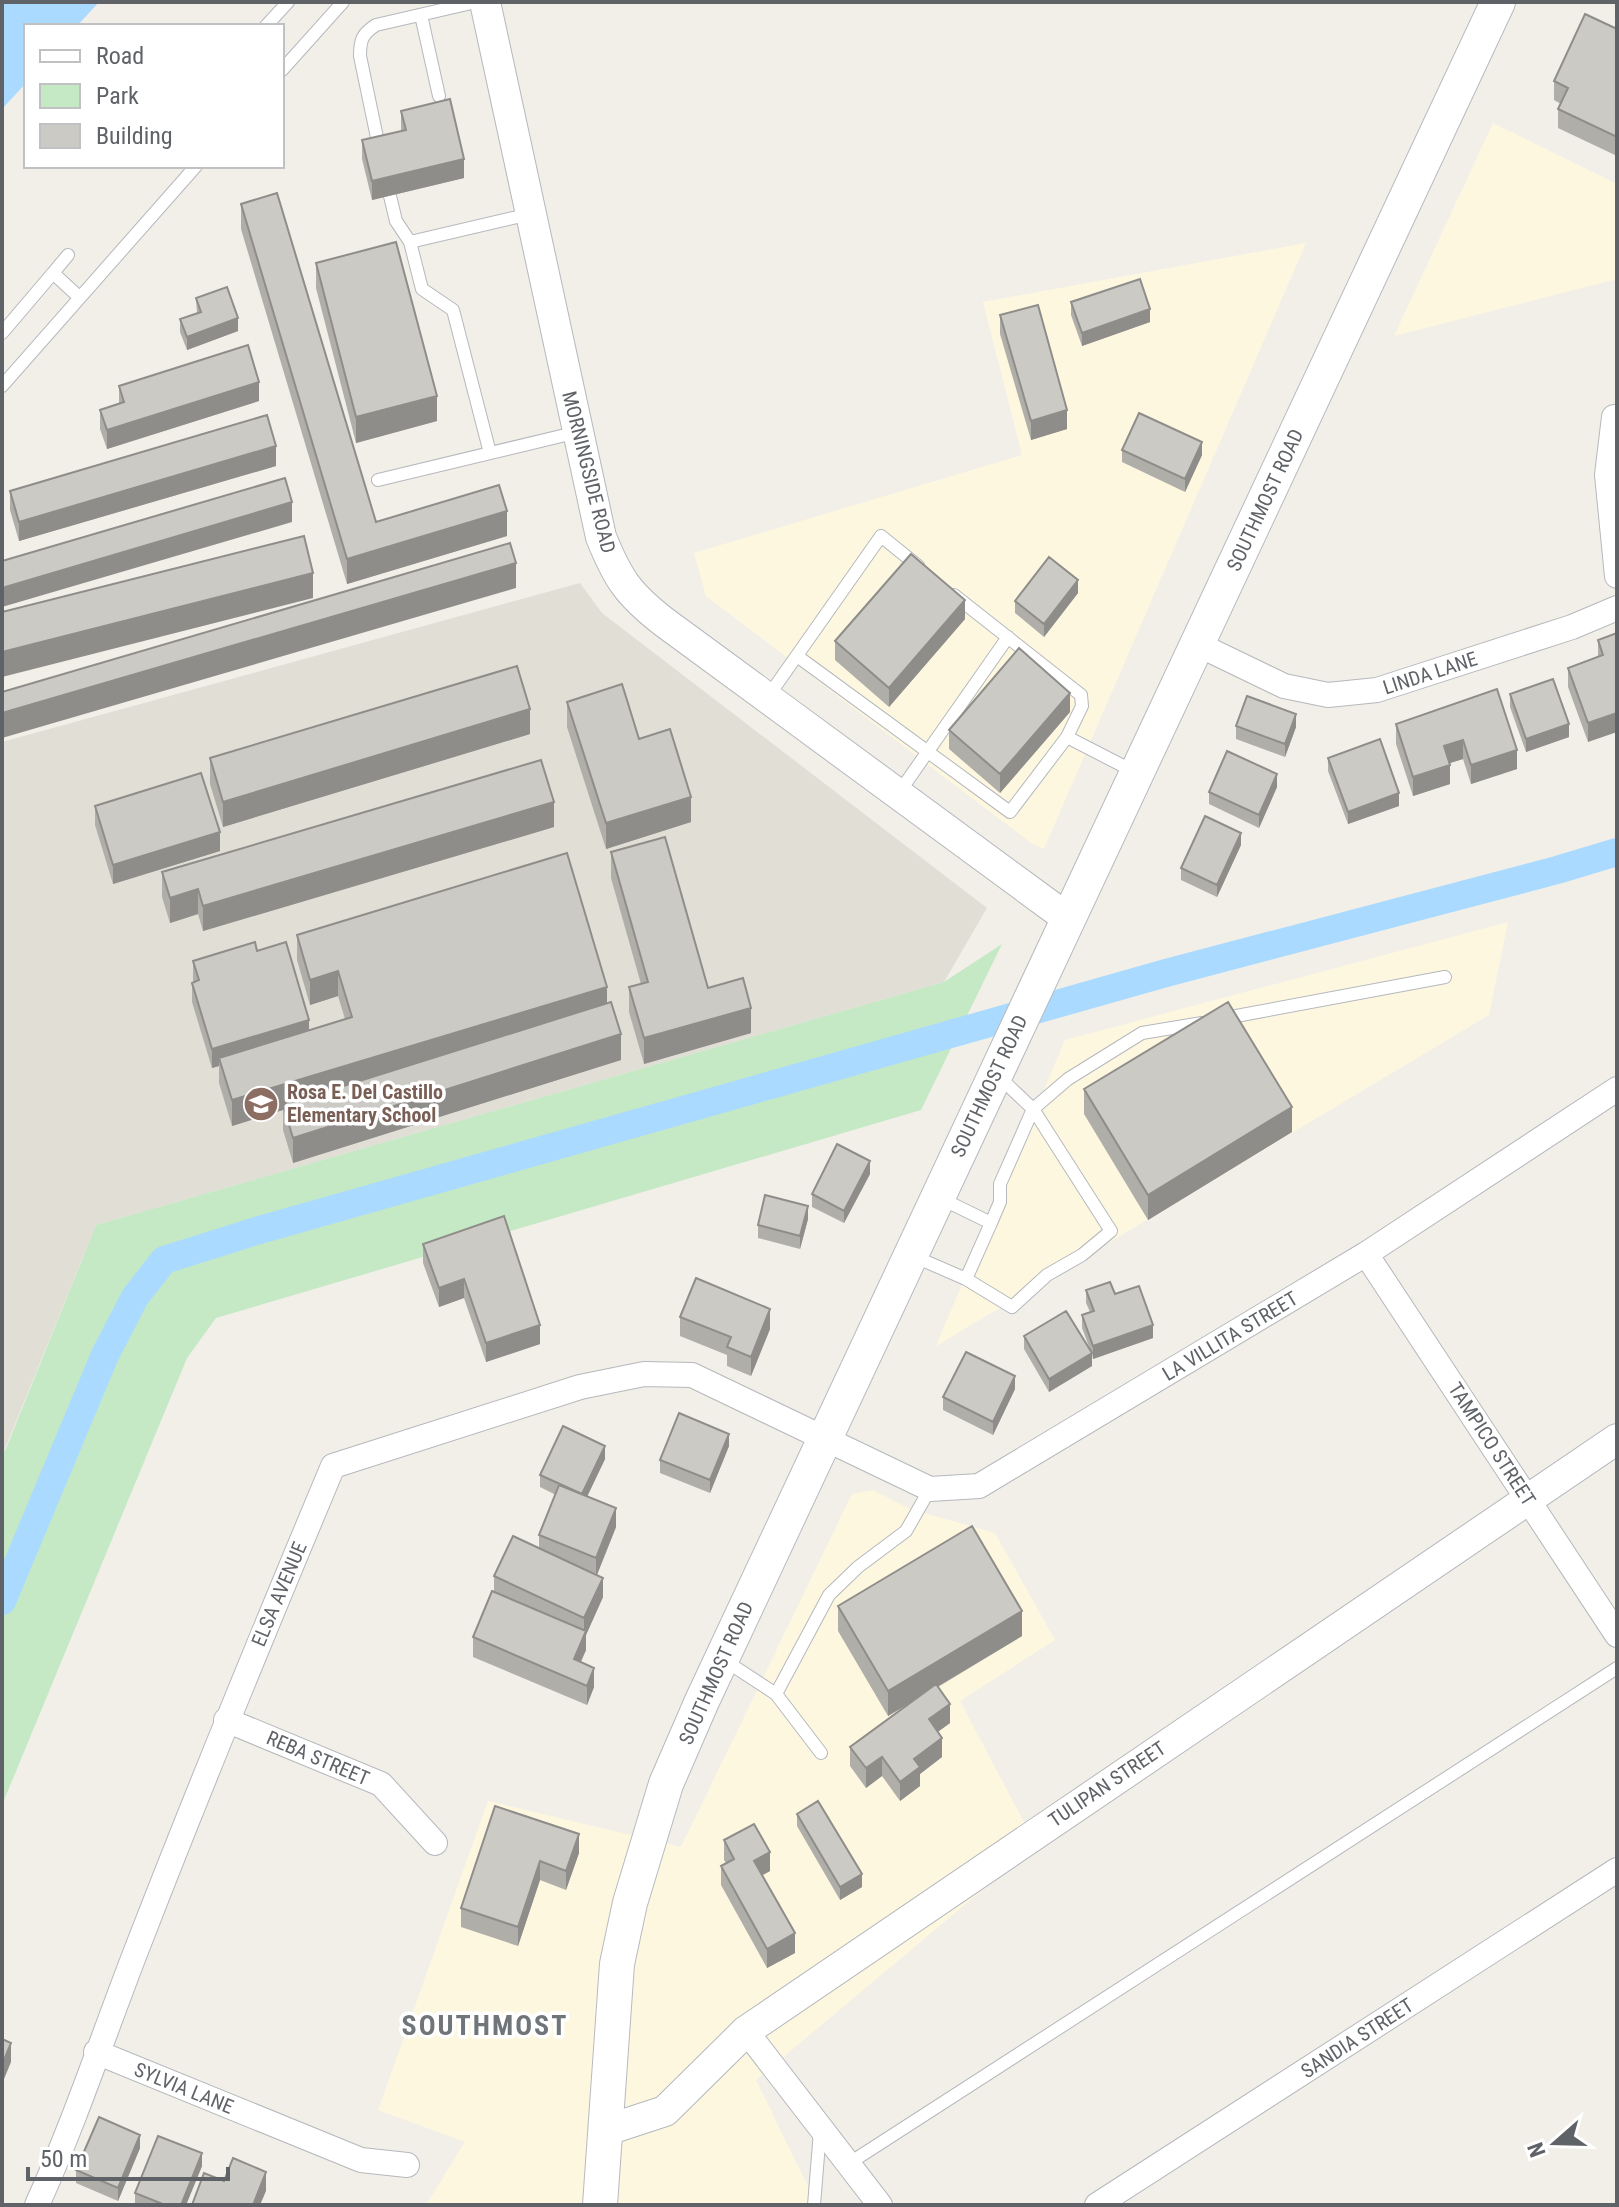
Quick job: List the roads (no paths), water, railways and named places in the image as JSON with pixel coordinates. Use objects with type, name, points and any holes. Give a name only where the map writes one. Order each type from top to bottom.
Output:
[{"type":"main road","name":"SOUTHMOST ROAD","points":[[600,2205],[617,1964],[630,1903],[666,1784],[1067,918],[1498,2]]},
{"type":"street","name":"MORNINGSIDE ROAD","points":[[485,2],[601,537],[615,571],[635,599],[1067,918]]},
{"type":"street","points":[[1614,417],[1607,475],[1617,576]]},
{"type":"street","name":"LINDA LANE","points":[[1197,644],[1284,686],[1328,695],[1377,690],[1572,627],[1617,608]]},
{"type":"street","name":"LA VILLITA STREET","points":[[825,1438],[930,1489],[979,1486],[1366,1254],[1617,1089]]},
{"type":"street","name":"TAMPICO STREET","points":[[1366,1254],[1617,1635]]},
{"type":"street","name":"ELSA AVENUE","points":[[37,2205],[57,2161],[96,2052],[226,1720],[333,1466],[580,1387],[644,1374],[692,1375],[825,1438]]},
{"type":"street","name":"TULIPAN STREET","points":[[604,2131],[665,2111],[746,2031],[1617,1439]]},
{"type":"street","name":"REBA STREET","points":[[226,1720],[381,1784],[435,1843]]},
{"type":"street","name":"SANDIA STREET","points":[[1097,2205],[1617,1870]]},
{"type":"street","points":[[746,2031],[880,2205]]},
{"type":"street","name":"SYLVIA LANE","points":[[96,2052],[361,2160],[407,2165]]},
{"type":"lane","points":[[268,24],[288,2]]},
{"type":"lane","points":[[284,68],[343,2]]},
{"type":"lane","points":[[381,155],[360,56],[360,40],[366,31],[376,25],[476,2]]},
{"type":"lane","points":[[421,15],[439,96]]},
{"type":"lane","points":[[2,386],[194,168]]},
{"type":"lane","points":[[390,196],[396,221],[410,242],[422,289],[453,310],[490,453]]},
{"type":"lane","points":[[410,242],[531,214]]},
{"type":"lane","points":[[2,333],[68,255]]},
{"type":"lane","points":[[53,273],[79,297]]},
{"type":"lane","points":[[378,480],[578,432]]},
{"type":"lane","points":[[767,698],[881,536],[927,573]]},
{"type":"lane","points":[[797,656],[1010,812],[1067,737],[1082,706],[1081,695],[938,582]]},
{"type":"lane","points":[[898,794],[980,686],[1008,637]]},
{"type":"lane","points":[[1067,737],[1136,773]]},
{"type":"lane","points":[[1044,742],[1055,753]]},
{"type":"lane","points":[[1017,774],[1030,786]]},
{"type":"lane","points":[[966,1279],[1000,1202],[1000,1184],[1033,1109],[1068,1079],[1142,1033],[1445,977]]},
{"type":"lane","points":[[911,1256],[966,1279],[1012,1307],[1047,1275],[1082,1255],[1111,1231],[1033,1109],[995,1074]]},
{"type":"lane","points":[[938,1197],[991,1223]]},
{"type":"lane","points":[[776,1694],[829,1595],[858,1567],[906,1531],[930,1489]]},
{"type":"lane","points":[[722,1658],[776,1694],[821,1753]]},
{"type":"lane","points":[[848,2164],[1617,1668]]},
{"type":"lane","points":[[814,2205],[820,2127]]},
{"type":"water","points":[[2,2],[99,2],[79,24],[24,24],[24,85],[2,109]]},
{"type":"waterway","points":[[2,1601],[105,1355],[135,1297],[164,1260],[256,1231],[1166,973],[1617,852]]},
{"type":"place","name":"Rosa E. Del Castillo Elementary School","points":[[261,1104]]},
{"type":"district","name":"SOUTHMOST","points":[[485,2025]]}]
